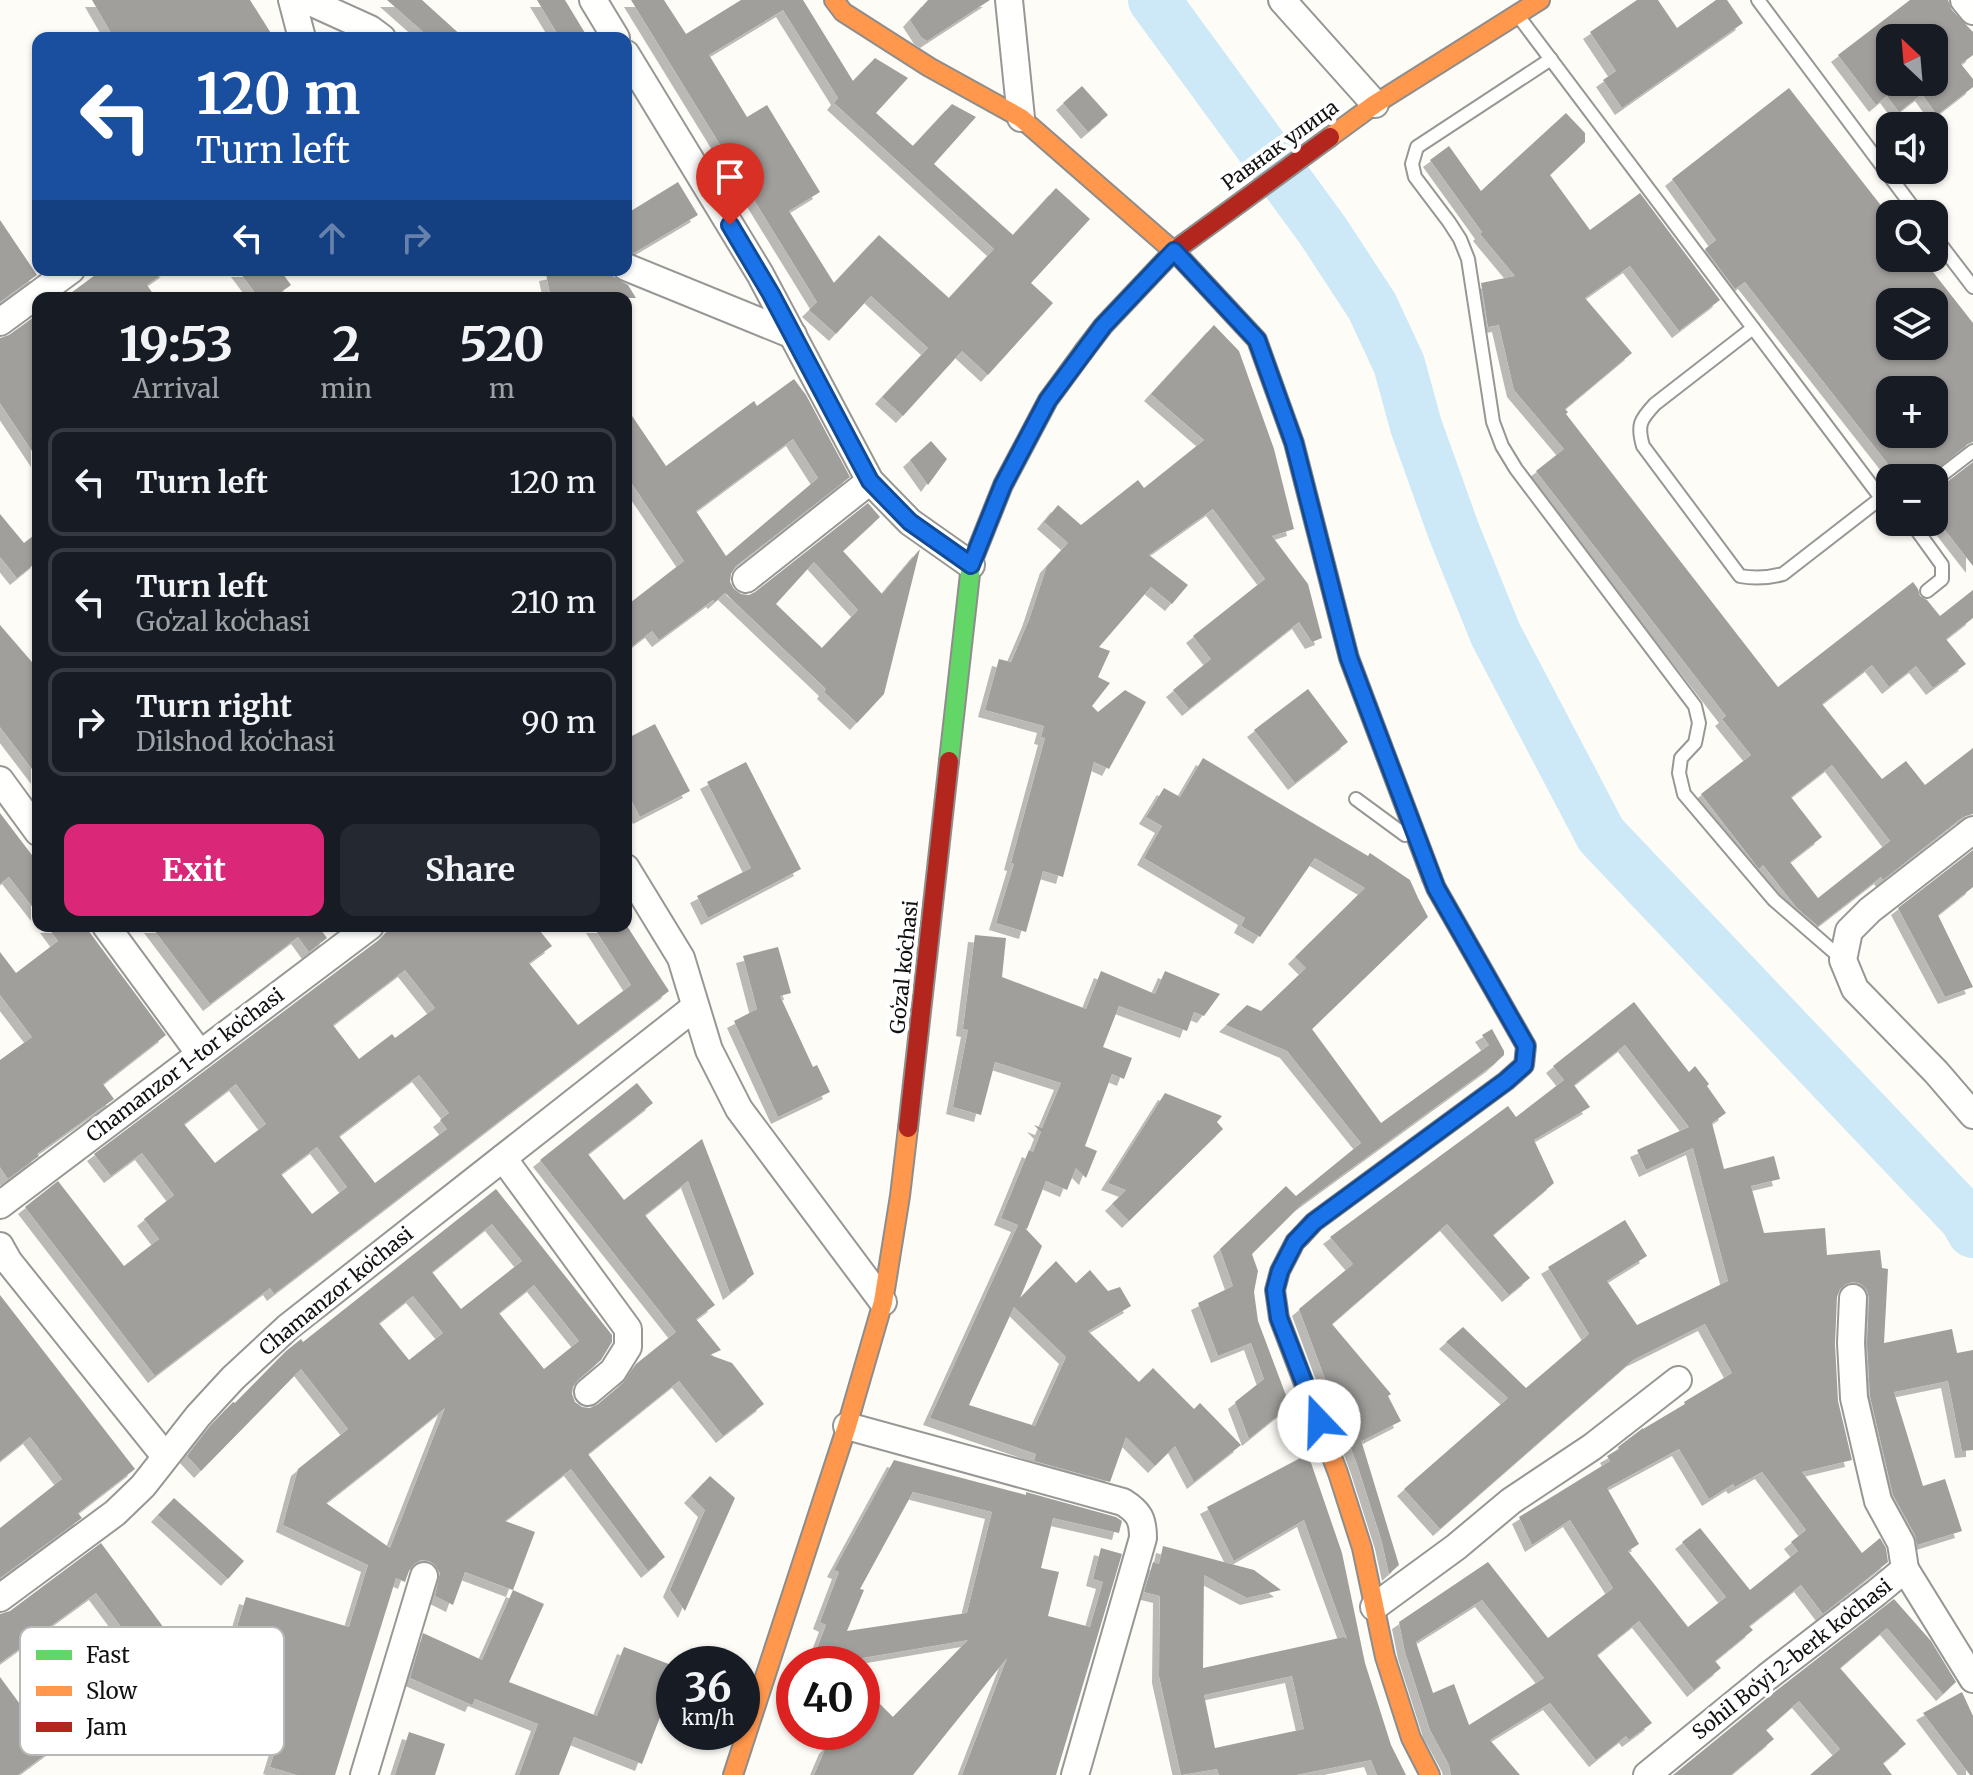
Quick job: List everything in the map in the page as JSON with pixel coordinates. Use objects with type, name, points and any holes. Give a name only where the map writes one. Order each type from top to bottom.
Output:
[{"type":"street","points":[[292,0],[300,32]]},
{"type":"street","points":[[306,0],[374,32]]},
{"type":"street","points":[[593,0],[612,32]]},
{"type":"street","points":[[834,0],[843,12],[917,59],[1021,118],[1174,251],[1257,340],[1294,443],[1349,658],[1436,888],[1526,1046],[1524,1065],[1506,1081],[1314,1222],[1295,1242],[1280,1271],[1275,1290],[1279,1318],[1338,1473],[1362,1548],[1385,1657],[1411,1738],[1430,1775]]},
{"type":"street","points":[[1009,0],[1021,118]]},
{"type":"street","points":[[1282,0],[1375,104]]},
{"type":"street","name":"Равнак улица","points":[[1210,223],[1375,104],[1540,0]]},
{"type":"street","points":[[1964,0],[1973,11]]},
{"type":"street","points":[[632,64],[760,274],[870,481],[910,522],[971,565]]},
{"type":"street","name":"Goʻzal koʻchasi","points":[[733,1775],[847,1426],[883,1302],[900,1196],[971,565],[1003,485],[1048,400],[1103,326],[1174,251],[1210,223]]},
{"type":"street","points":[[632,269],[793,335]]},
{"type":"street","points":[[41,292],[63,276]]},
{"type":"street","points":[[0,322],[32,299]]},
{"type":"street","points":[[746,579],[870,481]]},
{"type":"street","points":[[0,780],[32,824]]},
{"type":"street","points":[[1973,830],[1870,910],[1849,931],[1843,960],[1855,989],[1973,1115]]},
{"type":"street","points":[[632,878],[681,958],[709,1050],[739,1109],[883,1302]]},
{"type":"street","points":[[110,932],[200,1054]]},
{"type":"street","name":"Chamanzor 1-tor koʻchasi","points":[[0,1205],[362,932]]},
{"type":"street","name":"Chamanzor koʻchasi","points":[[0,1598],[115,1513],[143,1486],[198,1416],[233,1378],[288,1327],[695,1007]]},
{"type":"street","points":[[503,1158],[628,1329],[628,1347],[620,1360],[613,1371],[588,1392]]},
{"type":"street","points":[[3,1259],[165,1456]]},
{"type":"street","name":"Sohil Boʻyi 2-berk koʻchasi","points":[[1647,1775],[1905,1569],[1901,1543],[1878,1501],[1854,1398],[1851,1343],[1853,1298]]},
{"type":"street","points":[[1374,1607],[1456,1547],[1511,1501],[1592,1447],[1678,1380]]},
{"type":"street","points":[[847,1426],[1123,1502],[1134,1509],[1143,1523],[1143,1538],[1075,1775]]},
{"type":"street","points":[[1905,1569],[1973,1679]]},
{"type":"street","points":[[364,1775],[424,1576]]},
{"type":"lane","points":[[1758,0],[1908,200]]},
{"type":"lane","points":[[1517,14],[1876,486]]},
{"type":"lane","points":[[1551,59],[1417,147],[1412,164],[1415,177],[1460,239],[1468,259],[1493,422],[1502,446],[1516,469],[1695,706],[1699,723],[1695,743],[1681,758],[1679,773],[1684,794],[1774,900],[1843,960]]},
{"type":"lane","points":[[1948,254],[1973,287]]},
{"type":"lane","points":[[1753,328],[1643,416],[1639,429],[1643,446],[1740,576],[1770,578],[1783,574],[1876,506]]},
{"type":"lane","points":[[1948,470],[1973,451]]},
{"type":"lane","points":[[1921,536],[1942,565],[1942,579],[1927,591]]},
{"type":"lane","points":[[1356,799],[1421,847]]},
{"type":"building","points":[[92,0],[250,0],[270,32],[111,32]]},
{"type":"building","points":[[387,0],[422,0],[457,32],[423,32]]},
{"type":"building","points":[[537,0],[565,0],[584,32],[556,32]]},
{"type":"building","points":[[631,0],[664,0],[686,34],[741,0],[803,0],[853,81],[875,58],[908,78],[876,113],[913,146],[952,104],[976,117],[934,164],[1013,235],[1056,188],[1090,219],[1031,283],[1053,303],[988,375],[962,351],[903,416],[882,397],[928,348],[871,296],[836,334],[809,310],[817,302]],"holes":[[[783,10],[838,98],[834,103],[994,249],[949,298],[879,235],[834,283],[789,211],[820,192],[767,105],[747,117],[709,55]]]},
{"type":"building","points":[[928,0],[990,0],[927,41],[910,20]]},
{"type":"building","points":[[1637,0],[1658,0],[1677,28],[1716,0],[1727,0],[1743,23],[1622,108],[1603,80],[1616,71],[1590,32]]},
{"type":"building","points":[[1910,0],[1948,0],[1952,10],[1973,32],[1973,55],[1961,64],[1973,79],[1973,87],[1941,112],[1935,112],[1923,96],[1948,96],[1948,24],[1879,24]]},
{"type":"building","points":[[1876,26],[1876,96],[1887,96],[1876,105],[1838,55]]},
{"type":"building","points":[[1082,86],[1108,115],[1088,132],[1063,103]]},
{"type":"building","points":[[1789,88],[1877,200],[1876,272],[1933,272],[1946,288],[1876,288],[1876,360],[1948,360],[1948,291],[1973,323],[1973,442],[1943,464],[1888,464],[1745,282],[1735,289],[1705,249],[1716,240],[1672,179]]},
{"type":"building","points":[[1887,96],[1919,96],[1899,112]]},
{"type":"building","points":[[1566,113],[1585,133],[1585,142],[1550,175],[1590,230],[1640,193],[1720,300],[1679,331],[1630,266],[1585,298],[1632,353],[1565,409],[1778,687],[1913,582],[1920,596],[1940,616],[1973,590],[1973,618],[1946,639],[1966,664],[1933,688],[1916,666],[1889,687],[1872,665],[1822,704],[1882,779],[1906,761],[1925,785],[1973,748],[1973,814],[1963,817],[1818,926],[1797,908],[1763,865],[1759,869],[1701,794],[1751,755],[1722,719],[1726,716],[1536,471],[1564,449],[1514,390],[1499,325],[1488,327],[1481,283],[1515,276],[1480,234],[1482,232],[1430,160],[1449,146],[1481,191]],"holes":[[[1832,765],[1890,841],[1818,898],[1790,862],[1822,837],[1791,797]]]},
{"type":"building","points":[[678,182],[698,215],[634,253],[632,210]]},
{"type":"building","points":[[0,220],[32,268],[32,276],[36,276],[0,302]]},
{"type":"building","points":[[94,276],[160,276],[147,285],[152,292],[72,292]]},
{"type":"building","points":[[242,276],[284,276],[291,285],[281,292],[254,292]]},
{"type":"building","points":[[546,276],[613,276],[628,285],[636,298],[632,298],[632,292],[550,292]]},
{"type":"building","points":[[32,318],[32,451],[0,403],[0,338]]},
{"type":"building","points":[[1214,325],[1239,351],[1274,449],[1294,529],[1272,536],[1308,584],[1322,638],[1312,642],[1299,622],[1189,709],[1173,690],[1211,659],[1193,636],[1265,579],[1213,509],[1149,555],[1188,585],[1172,604],[1151,587],[1099,647],[1110,651],[1098,677],[1110,683],[1092,706],[1098,712],[1125,690],[1146,702],[1109,769],[1094,762],[1063,877],[1043,871],[1026,932],[996,923],[1045,738],[1041,737],[1044,726],[985,710],[999,659],[1011,662],[1047,566],[1068,543],[1044,522],[1058,505],[1081,525],[1138,480],[1144,488],[1204,440],[1151,394]]},
{"type":"building","points":[[794,379],[806,395],[850,477],[736,566],[730,582],[734,589],[741,594],[755,592],[868,503],[880,517],[843,551],[882,594],[920,549],[884,694],[857,723],[824,692],[826,689],[725,593],[659,640],[652,631],[632,646],[632,601],[684,561],[632,484],[632,416],[666,466],[754,401],[757,406]],"holes":[[[793,439],[818,478],[726,556],[696,511]],[[814,562],[858,610],[822,648],[776,604]]]},
{"type":"building","points":[[931,441],[947,459],[928,485],[910,460]]},
{"type":"building","points":[[1973,462],[1973,566],[1948,534],[1948,481]]},
{"type":"building","points":[[0,514],[24,543],[32,537],[32,566],[17,578],[0,557]]},
{"type":"building","points":[[0,625],[32,662],[32,769],[0,727]]},
{"type":"building","points":[[1308,689],[1348,742],[1295,783],[1254,730]]},
{"type":"building","points":[[655,724],[690,791],[640,817],[632,802],[632,736]]},
{"type":"building","points":[[1203,758],[1368,856],[1370,853],[1410,880],[1428,917],[1312,1029],[1381,1123],[1489,1045],[1482,1035],[1492,1029],[1504,1051],[1504,1055],[1493,1065],[1301,1205],[1252,1254],[1258,1271],[1254,1292],[1258,1321],[1290,1406],[1249,1439],[1235,1402],[1264,1379],[1251,1343],[1218,1356],[1198,1303],[1233,1286],[1220,1249],[1286,1186],[1296,1196],[1361,1143],[1287,1051],[1226,1025],[1247,1005],[1261,1011],[1306,968],[1295,957],[1365,888],[1315,858],[1260,937],[1241,926],[1245,918],[1144,858],[1162,826],[1146,817],[1164,788],[1180,797]]},
{"type":"building","points":[[746,762],[801,869],[708,918],[697,896],[751,868],[707,782]]},
{"type":"building","points":[[0,813],[32,855],[32,906],[9,877],[0,884]]},
{"type":"building","points":[[1973,850],[1973,887],[1938,915],[1973,987],[1945,997],[1898,908]]},
{"type":"building","points":[[51,932],[89,932],[166,1035],[103,1084],[114,1099],[37,1154],[39,1156],[8,1179],[0,1167],[0,1060],[32,1037],[0,995],[0,952],[16,973],[58,941]]},
{"type":"building","points":[[156,932],[322,932],[327,938],[309,952],[298,937],[210,1004]]},
{"type":"building","points":[[386,932],[541,932],[552,946],[529,963],[578,1025],[631,985],[597,932],[631,932],[669,991],[274,1294],[270,1288],[155,1376],[25,1207],[58,1181],[124,1266],[159,1239],[144,1219],[174,1195],[142,1153],[111,1176],[94,1154]],"holes":[[[405,970],[435,1008],[395,1038],[392,1034],[359,1059],[333,1025]],[[419,1075],[449,1113],[440,1120],[447,1129],[375,1183],[339,1136]],[[236,1084],[266,1124],[215,1163],[184,1124]],[[317,1147],[347,1187],[312,1214],[281,1174]]]},
{"type":"building","points":[[975,935],[1006,938],[1002,977],[1086,1009],[1101,971],[1155,994],[1165,971],[1220,994],[1204,1016],[1194,1012],[1187,1031],[1119,1006],[1103,1047],[1132,1058],[1124,1079],[1112,1074],[1085,1146],[1097,1151],[1086,1178],[1076,1168],[1067,1190],[1046,1181],[1025,1228],[1042,1246],[1020,1298],[1056,1261],[1076,1283],[1090,1270],[1108,1291],[1120,1287],[1131,1306],[1088,1331],[1139,1382],[1153,1368],[1194,1409],[1200,1403],[1241,1445],[1194,1482],[1175,1446],[1155,1466],[1126,1437],[1110,1482],[1034,1461],[1036,1454],[930,1418],[1018,1225],[1001,1218],[1029,1150],[1033,1152],[1041,1132],[1034,1125],[1042,1128],[1061,1083],[995,1062],[981,1115],[953,1107],[968,1030],[963,1029]],"holes":[[[1014,1307],[1066,1357],[1035,1426],[969,1405]]]},
{"type":"building","points":[[778,947],[791,993],[780,996],[813,1067],[817,1065],[830,1092],[778,1117],[734,1021],[757,1009],[743,956]]},
{"type":"building","points":[[1634,1002],[1689,1072],[1695,1066],[1726,1113],[1712,1123],[1724,1169],[1774,1156],[1780,1179],[1751,1186],[1764,1233],[1825,1228],[1827,1255],[1880,1250],[1882,1268],[1888,1269],[1884,1343],[1952,1329],[1957,1353],[1973,1350],[1973,1450],[1962,1451],[1948,1381],[1894,1392],[1923,1486],[1945,1479],[1962,1531],[1917,1545],[1915,1535],[1893,1495],[1870,1396],[1867,1343],[1869,1298],[1861,1284],[1846,1284],[1837,1297],[1835,1344],[1838,1401],[1852,1460],[1802,1472],[1862,1553],[1880,1538],[1886,1548],[1888,1562],[1823,1614],[1801,1585],[1749,1626],[1753,1630],[1715,1661],[1721,1668],[1694,1690],[1639,1621],[1597,1655],[1652,1723],[1629,1740],[1626,1736],[1596,1760],[1550,1703],[1490,1740],[1520,1775],[1451,1775],[1449,1765],[1430,1730],[1405,1652],[1399,1622],[1488,1562],[1548,1638],[1613,1588],[1570,1520],[1532,1545],[1519,1517],[1610,1461],[1607,1456],[1643,1428],[1732,1373],[1705,1324],[1633,1360],[1440,1529],[1404,1489],[1508,1398],[1446,1342],[1463,1327],[1526,1388],[1589,1334],[1548,1267],[1625,1220],[1647,1256],[1607,1281],[1637,1325],[1728,1281],[1693,1148],[1646,1170],[1637,1150],[1689,1127],[1625,1045],[1574,1085],[1590,1107],[1534,1140],[1554,1183],[1493,1235],[1530,1278],[1509,1295],[1447,1224],[1332,1324],[1391,1394],[1388,1396],[1401,1421],[1361,1440],[1399,1565],[1389,1574],[1358,1467],[1299,1309],[1353,1264],[1330,1237],[1508,1106],[1516,1117],[1564,1080],[1553,1066]],"holes":[[[1679,1449],[1709,1499],[1733,1484],[1735,1487],[1762,1472],[1806,1530],[1791,1542],[1798,1551],[1750,1590],[1700,1528],[1682,1542],[1726,1597],[1688,1627],[1628,1551],[1639,1544],[1607,1488]],[[1482,1600],[1544,1678],[1469,1725],[1454,1684],[1433,1693],[1416,1642]]]},
{"type":"building","points":[[637,1083],[653,1103],[588,1154],[624,1200],[702,1139],[754,1274],[730,1293],[688,1181],[645,1215],[715,1305],[696,1319],[721,1350],[710,1355],[732,1363],[764,1404],[723,1436],[679,1381],[588,1454],[665,1557],[648,1571],[571,1469],[505,1521],[535,1532],[513,1590],[465,1572],[453,1605],[435,1596],[440,1573],[435,1565],[421,1560],[414,1564],[405,1582],[396,1578],[335,1775],[297,1775],[270,1767],[274,1755],[284,1755],[284,1627],[237,1627],[246,1597],[349,1627],[368,1565],[283,1525],[298,1469],[348,1429],[301,1369],[201,1471],[187,1456],[210,1426],[286,1351],[301,1339],[303,1342],[496,1189],[612,1335],[612,1342],[601,1360],[573,1387],[575,1402],[590,1408],[598,1404],[623,1383],[636,1364],[676,1332],[540,1160]],"holes":[[[492,1224],[522,1261],[461,1309],[432,1272]],[[534,1285],[579,1341],[544,1369],[499,1313]],[[413,1296],[443,1333],[409,1360],[379,1323]],[[445,1408],[390,1548],[326,1503],[391,1452]]]},
{"type":"building","points":[[1165,1093],[1222,1116],[1217,1122],[1223,1129],[1129,1221],[1112,1204],[1126,1190],[1108,1183]]},
{"type":"building","points":[[0,1295],[135,1469],[78,1513],[82,1518],[0,1578],[0,1528],[62,1479],[30,1437],[0,1461]]},
{"type":"building","points":[[1308,1454],[1342,1553],[1365,1663],[1391,1745],[1406,1775],[1377,1775],[1371,1760],[1296,1775],[1219,1775],[1217,1769],[1181,1775],[1159,1676],[1160,1596],[1144,1592],[1153,1562],[1159,1564],[1163,1546],[1254,1570],[1281,1590],[1247,1598],[1204,1575],[1203,1668],[1344,1637],[1347,1639],[1304,1520],[1234,1561],[1207,1507]],"holes":[[[1292,1676],[1304,1729],[1215,1748],[1204,1695]]]},
{"type":"building","points":[[894,1460],[1026,1495],[1026,1492],[1122,1521],[1119,1533],[1053,1518],[1041,1568],[1059,1572],[1048,1616],[1090,1627],[1103,1582],[1093,1579],[1101,1548],[1122,1554],[1056,1775],[962,1775],[1007,1658],[913,1775],[814,1775],[825,1750],[880,1750],[880,1704],[893,1717],[968,1640],[880,1655],[880,1646],[818,1646],[826,1625],[820,1622],[839,1572],[834,1570]],"holes":[[[913,1492],[992,1512],[967,1613],[847,1631],[864,1590],[860,1589]]]},
{"type":"building","points":[[710,1476],[735,1498],[685,1611],[670,1590],[705,1510],[691,1496]]},
{"type":"building","points":[[174,1498],[244,1561],[228,1579],[158,1515]]},
{"type":"building","points":[[101,1543],[163,1627],[121,1627],[96,1593],[49,1627],[20,1627],[20,1648],[0,1663],[0,1614],[10,1611]]},
{"type":"building","points":[[513,1590],[544,1604],[509,1682],[597,1716],[624,1647],[656,1659],[656,1728],[642,1764],[574,1737],[559,1775],[519,1775],[538,1724],[475,1699],[472,1705],[410,1678],[423,1633],[482,1660]]},
{"type":"building","points":[[1894,1599],[1931,1641],[1956,1682],[1943,1694],[1887,1628],[1840,1668],[1906,1744],[1883,1763],[1892,1775],[1810,1775],[1840,1749],[1799,1701],[1766,1730],[1774,1739],[1731,1775],[1673,1775],[1777,1690]]},
{"type":"building","points":[[0,1677],[20,1704],[20,1755],[45,1755],[18,1775],[0,1775]]},
{"type":"building","points":[[1962,1692],[1973,1716],[1973,1775],[1923,1713]]},
{"type":"building","points":[[409,1732],[445,1744],[435,1775],[395,1775]]},
{"type":"waterway","points":[[1154,0],[1323,231],[1372,306],[1399,364],[1416,426],[1454,532],[1496,635],[1601,835],[1965,1218],[1973,1232]]},
{"type":"traffic: fast","points":[[949,761],[971,565],[1003,485],[1048,400],[1084,351]]},
{"type":"traffic: fast","points":[[1301,1236],[1314,1222],[1524,1065],[1526,1046],[1432,878]]},
{"type":"traffic: slow","points":[[834,0],[843,12],[929,67],[1021,118],[1178,255]]},
{"type":"traffic: slow","points":[[1330,137],[1375,104],[1540,0]]},
{"type":"traffic: slow","points":[[733,1775],[847,1426],[883,1302],[908,1128]]},
{"type":"traffic: slow","points":[[1301,1236],[1280,1271],[1275,1290],[1279,1318],[1338,1473],[1362,1548],[1385,1657],[1411,1738],[1430,1775]]},
{"type":"traffic: jam","points":[[1084,351],[1103,326],[1174,251],[1330,137]]},
{"type":"traffic: jam","points":[[1178,255],[1257,340],[1294,443],[1349,658],[1432,878]]},
{"type":"traffic: jam","points":[[908,1128],[949,761]]},
{"type":"route","points":[[730,225],[771,294],[870,481],[910,522],[971,565],[1003,485],[1048,400],[1103,326],[1174,251],[1257,340],[1294,443],[1349,658],[1436,888],[1526,1046],[1524,1065],[1506,1081],[1314,1222],[1295,1242],[1280,1271],[1275,1290],[1279,1318],[1319,1421]]}]
